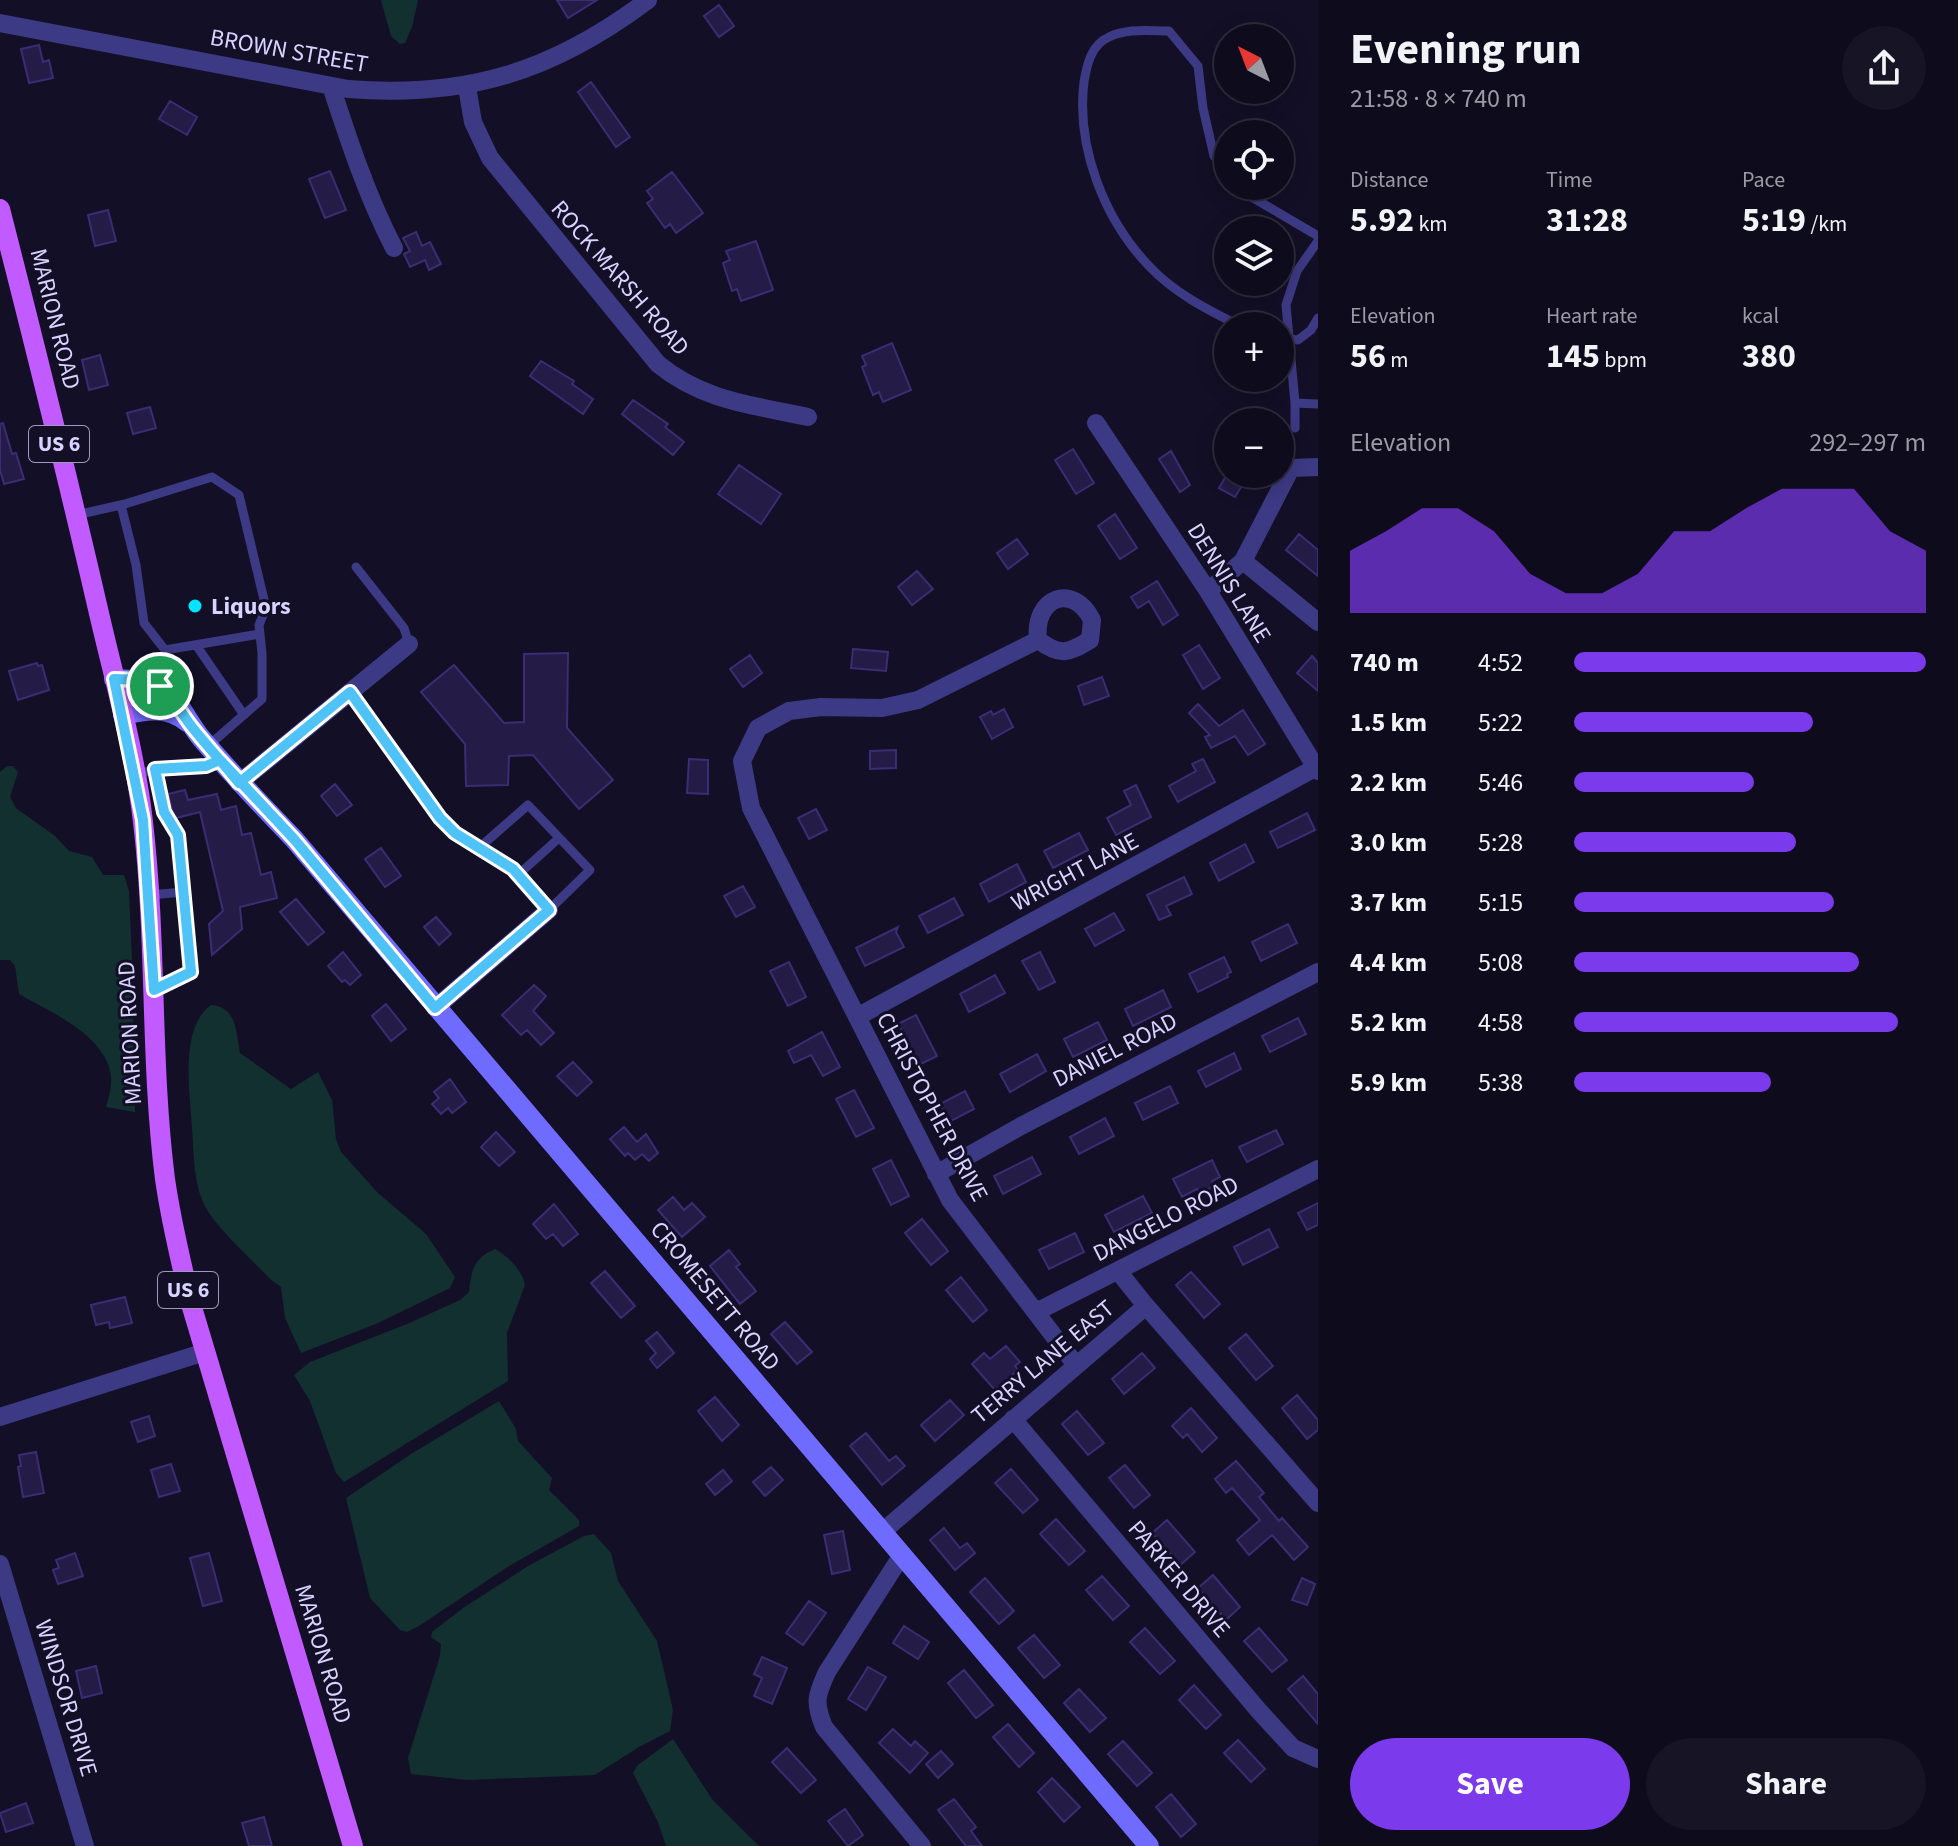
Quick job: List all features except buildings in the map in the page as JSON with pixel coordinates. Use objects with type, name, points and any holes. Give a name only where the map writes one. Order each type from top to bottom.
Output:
[{"type":"main road","name":"MARION ROAD","points":[[0,209],[123,715],[143,820],[165,1179],[185,1278],[353,1846]]},
{"type":"street","name":"BROWN STREET","points":[[0,23],[331,86],[386,92],[467,87],[533,67],[588,41],[648,0]]},
{"type":"street","points":[[331,86],[353,153],[394,248]]},
{"type":"street","name":"ROCK MARSH ROAD","points":[[467,87],[473,122],[490,158],[658,364],[693,389],[808,417]]},
{"type":"street","name":"DENNIS LANE","points":[[1096,423],[1208,591],[1317,770]]},
{"type":"street","points":[[1208,591],[1243,561],[1291,468],[1318,467]]},
{"type":"street","points":[[1243,561],[1318,622]]},
{"type":"street","name":"CHRISTOPHER DRIVE","points":[[1038,640],[918,700],[882,708],[821,707],[789,711],[758,728],[742,761],[751,808],[950,1200],[1076,1365]]},
{"type":"street","points":[[239,783],[409,644]]},
{"type":"street","name":"CROMESETT ROAD","points":[[114,679],[142,680],[160,686],[171,696],[190,725],[239,783],[294,839],[1149,1846]]},
{"type":"street","points":[[123,715],[150,710],[170,711],[190,725]]},
{"type":"street","name":"WRIGHT LANE","points":[[857,1017],[1317,770]]},
{"type":"street","points":[[435,1008],[549,910]]},
{"type":"street","name":"DANIEL ROAD","points":[[936,1174],[1021,1126],[1318,972]]},
{"type":"street","name":"DANGELO ROAD","points":[[1036,1312],[1318,1169]]},
{"type":"street","points":[[1118,1271],[1146,1306]]},
{"type":"street","name":"TERRY LANE EAST","points":[[882,1532],[1146,1306],[1318,1503]]},
{"type":"street","points":[[0,1417],[205,1352]]},
{"type":"street","name":"PARKER DRIVE","points":[[1013,1419],[1259,1711],[1293,1748],[1318,1759]]},
{"type":"street","points":[[902,1555],[827,1672],[817,1693],[816,1707],[824,1727],[922,1846]]},
{"type":"street","name":"WINDSOR DRIVE","points":[[0,1564],[85,1846]]},
{"type":"lane","points":[[1214,156],[1203,108],[1198,66],[1169,31],[1129,31],[1106,37],[1087,58],[1081,104],[1089,161],[1117,226],[1150,267],[1197,305],[1214,313]]},
{"type":"lane","points":[[1256,200],[1318,239],[1297,271],[1286,312]]},
{"type":"lane","points":[[1294,340],[1311,330],[1318,318]]},
{"type":"lane","points":[[1293,392],[1295,428]]},
{"type":"lane","points":[[1295,403],[1318,404]]},
{"type":"lane","points":[[76,515],[121,505],[212,477],[239,495],[266,608],[259,625],[262,699],[244,715],[206,766],[155,769],[134,775]]},
{"type":"lane","points":[[121,505],[136,565],[144,623],[165,650],[260,634]]},
{"type":"lane","points":[[356,567],[404,628],[409,644]]},
{"type":"lane","points":[[196,645],[244,715]]},
{"type":"lane","points":[[350,692],[440,818],[455,833],[501,859],[549,910],[590,870],[528,805],[480,847]]},
{"type":"lane","points":[[154,990],[191,972],[178,835],[164,812],[155,769]]},
{"type":"lane","points":[[518,875],[559,838]]},
{"type":"lane","points":[[149,895],[184,892]]},
{"type":"green space","points":[[381,0],[418,0],[405,43],[400,44],[391,36]]},
{"type":"green space","points":[[7,766],[13,766],[18,772],[10,797],[16,808],[55,836],[69,851],[92,857],[103,875],[124,875],[129,891],[135,1112],[106,1107],[111,1076],[99,1048],[75,1026],[19,994],[15,966],[10,960],[0,960],[0,772]]},
{"type":"green space","points":[[211,1005],[226,1010],[231,1016],[240,1053],[291,1089],[318,1072],[332,1100],[336,1139],[341,1152],[378,1193],[426,1234],[455,1277],[450,1288],[376,1324],[301,1353],[285,1318],[281,1287],[217,1224],[198,1188],[189,1080],[190,1045],[201,1015]]},
{"type":"green space","points":[[495,1249],[514,1264],[525,1285],[507,1333],[508,1381],[344,1482],[336,1473],[310,1401],[294,1375],[310,1362],[460,1300],[469,1292],[472,1272],[478,1261]]},
{"type":"green space","points":[[499,1401],[516,1429],[518,1441],[552,1478],[549,1490],[579,1520],[579,1526],[506,1568],[419,1626],[407,1632],[400,1630],[370,1598],[346,1498]]},
{"type":"green space","points":[[594,1534],[611,1553],[618,1581],[657,1641],[673,1710],[670,1731],[595,1775],[467,1780],[411,1774],[408,1758],[440,1656],[441,1644],[431,1637],[432,1632],[528,1566],[584,1536]]},
{"type":"green space","points":[[673,1739],[712,1799],[759,1846],[666,1846],[658,1822],[633,1773],[638,1765]]},
{"type":"place","name":"Liquors","points":[[195,606]]},
{"type":"route","points":[[160,686],[142,680],[114,679],[143,820],[154,990],[191,972],[178,835],[164,812],[155,769],[206,766],[220,760],[239,783],[294,839],[435,1008],[549,910],[513,869],[455,833],[440,818],[350,692],[239,783],[160,686]]}]
